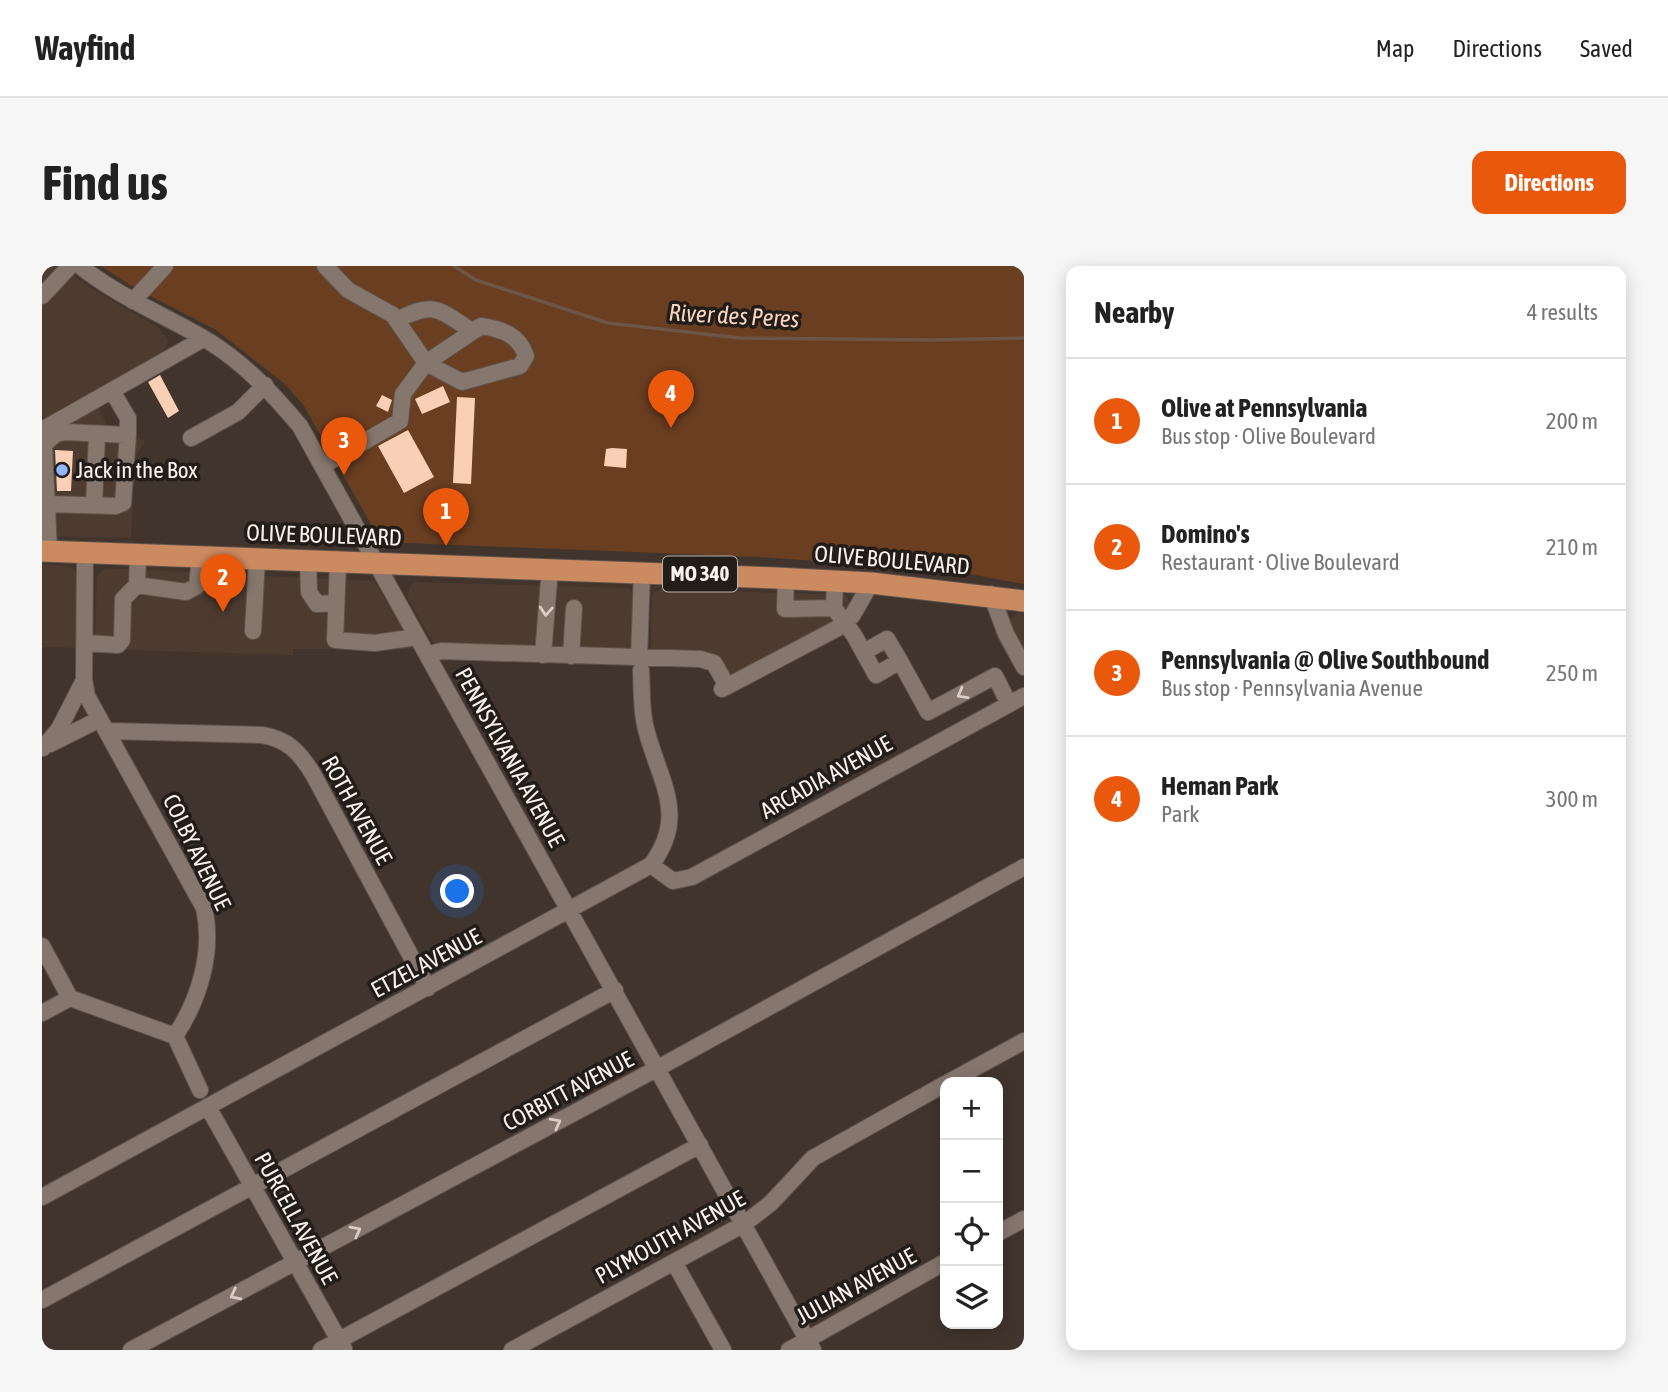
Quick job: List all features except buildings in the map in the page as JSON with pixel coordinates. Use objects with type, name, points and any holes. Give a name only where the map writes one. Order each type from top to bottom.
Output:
[{"type":"main road","name":"OLIVE BOULEVARD","points":[[45,551],[786,578],[990,594],[1024,601]]},
{"type":"street","points":[[42,296],[70,266]]},
{"type":"street","name":"PENNSYLVANIA AVENUE","points":[[80,266],[104,285],[232,357],[265,385],[300,426],[810,1345]]},
{"type":"street","points":[[133,301],[165,266]]},
{"type":"street","points":[[324,465],[400,421],[403,394],[426,363],[481,326],[501,329],[522,343],[526,356],[520,366],[462,382],[426,363],[393,314],[348,290],[325,266]]},
{"type":"street","points":[[397,320],[421,308],[432,308],[472,331]]},
{"type":"street","points":[[42,430],[203,339]]},
{"type":"street","points":[[191,438],[238,412],[265,385]]},
{"type":"street","points":[[45,498],[94,505],[116,506],[122,503],[128,418],[112,391]]},
{"type":"street","points":[[45,551],[44,444],[48,439],[65,432],[96,439],[128,435]]},
{"type":"street","points":[[94,505],[96,439]]},
{"type":"street","points":[[43,748],[59,729],[84,680],[85,554]]},
{"type":"street","points":[[85,643],[118,645],[122,640],[123,599],[137,585],[138,556]]},
{"type":"street","points":[[137,585],[186,592],[192,590],[197,586],[200,557]]},
{"type":"street","points":[[253,631],[257,559]]},
{"type":"street","points":[[308,561],[309,592],[317,604],[336,603]]},
{"type":"street","points":[[338,562],[335,640],[375,643],[417,638]]},
{"type":"street","points":[[543,655],[550,568]]},
{"type":"street","points":[[642,571],[640,664],[646,727],[662,770],[670,818],[667,840],[651,865]]},
{"type":"street","points":[[786,578],[785,609],[834,608]]},
{"type":"street","points":[[835,581],[834,608],[876,675],[900,661]]},
{"type":"street","points":[[428,655],[441,651],[571,656],[640,664],[701,659],[714,663],[724,687],[845,622],[852,616],[871,583]]},
{"type":"street","points":[[990,594],[1006,634],[1024,667]]},
{"type":"street","points":[[571,656],[574,608]]},
{"type":"street","points":[[864,652],[887,639],[928,712],[995,676],[1017,700]]},
{"type":"street","name":"COLBY AVENUE","points":[[84,680],[91,707],[104,725],[204,908],[209,929],[197,1000],[175,1036]]},
{"type":"street","name":"ARCADIA AVENUE","points":[[651,865],[673,881],[692,877],[1017,700]]},
{"type":"street","points":[[43,748],[104,725]]},
{"type":"street","name":"ROTH AVENUE","points":[[104,725],[262,735],[286,741],[297,750],[313,774],[428,988]]},
{"type":"street","name":"ETZEL AVENUE","points":[[42,1197],[651,865]]},
{"type":"street","name":"CORBITT AVENUE","points":[[131,1350],[658,1068],[1024,867]]},
{"type":"street","points":[[42,946],[70,998],[175,1036],[200,1090]]},
{"type":"street","points":[[42,1300],[615,990]]},
{"type":"street","points":[[42,1013],[70,998]]},
{"type":"street","name":"PLYMOUTH AVENUE","points":[[958,1077],[1024,1041]]},
{"type":"street","name":"PLYMOUTH AVENUE","points":[[512,1350],[744,1224],[771,1203],[813,1158],[940,1087]]},
{"type":"street","name":"PURCELL AVENUE","points":[[208,1107],[341,1345]]},
{"type":"street","points":[[321,1350],[341,1345],[700,1145]]},
{"type":"street","points":[[1003,1230],[1024,1219]]},
{"type":"street","points":[[674,1262],[723,1350]]},
{"type":"street","name":"JULIAN AVENUE","points":[[789,1350],[810,1345],[940,1265]]},
{"type":"shaded area","points":[[42,266],[62,266],[87,286],[159,328],[168,340],[164,355],[93,394],[108,428],[145,441],[135,458],[131,538],[42,536]]},
{"type":"shaded area","points":[[101,266],[1024,266],[1024,584],[948,570],[758,557],[381,542],[304,406],[286,385],[216,330],[133,287]]},
{"type":"shaded area","points":[[42,565],[67,566],[76,571],[77,648],[42,647]]},
{"type":"shaded area","points":[[106,568],[374,581],[414,649],[293,649],[293,655],[95,649],[97,576]]},
{"type":"shaded area","points":[[415,582],[628,588],[634,595],[632,655],[435,646],[408,598],[410,586]]},
{"type":"shaded area","points":[[661,589],[846,595],[851,605],[842,619],[730,677],[713,654],[651,654],[652,598],[654,592]]},
{"type":"shaded area","points":[[1018,613],[1024,614],[1024,655],[1007,622]]},
{"type":"waterway","name":"River des Peres","points":[[454,266],[476,280],[608,323],[740,338],[1024,338]]},
{"type":"place","name":"Heman Park","points":[[671,428]]},
{"type":"place","name":"Jack in the Box","points":[[62,470]]},
{"type":"place","name":"Pennsylvania @ Olive Southbound","points":[[344,475]]},
{"type":"place","name":"Olive at Pennsylvania","points":[[446,546]]},
{"type":"place","name":"Domino's","points":[[223,612]]}]
